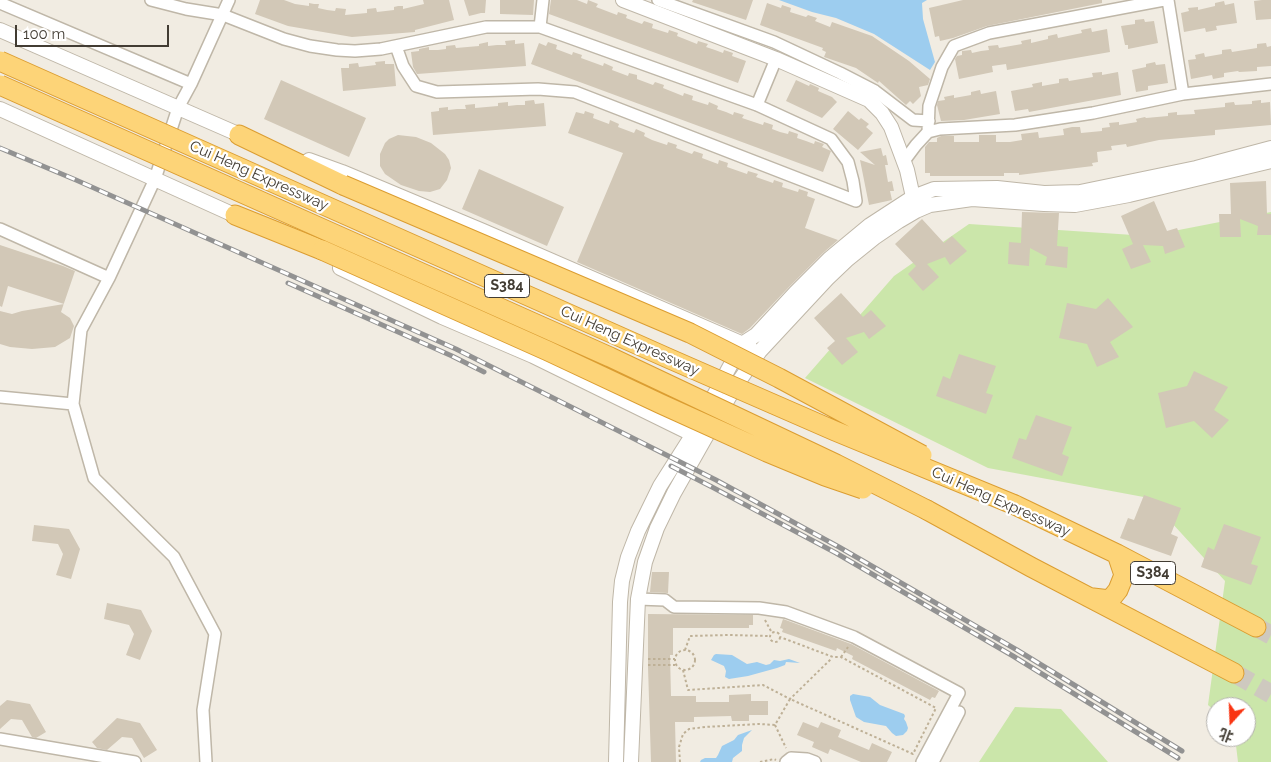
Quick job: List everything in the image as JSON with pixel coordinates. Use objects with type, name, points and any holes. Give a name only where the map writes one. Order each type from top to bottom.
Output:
[{"type":"highway","name":"Cui Heng Expressway","points":[[0,61],[698,371],[1015,505],[1117,554],[1256,627]]},
{"type":"highway","name":"Cui Heng Expressway","points":[[0,85],[610,357],[836,464],[927,510],[1031,567],[1234,673]]},
{"type":"highway","points":[[239,135],[344,185],[690,333],[779,378],[1015,505]]},
{"type":"highway","points":[[235,215],[322,250],[767,452],[826,476],[927,510]]},
{"type":"highway","points":[[1092,598],[1110,600],[1118,590],[1124,575],[1117,554]]},
{"type":"street","points":[[151,0],[186,9],[223,15],[284,39],[310,46],[337,50],[381,49],[486,27],[540,27],[757,105],[831,139],[848,162],[856,201],[575,92],[538,89],[437,92],[416,86],[403,66],[396,46]]},
{"type":"street","points":[[206,762],[203,710],[215,634],[174,557],[94,478],[73,404],[81,330],[109,278],[155,178],[178,108],[191,84],[229,0]]},
{"type":"street","points":[[540,27],[543,0]]},
{"type":"street","points":[[623,0],[647,4],[869,100],[882,113],[891,127],[907,170],[916,211]]},
{"type":"street","points":[[658,0],[774,42],[875,91],[913,120],[928,127],[940,129],[1015,125],[1093,113],[1183,94],[1271,84]]},
{"type":"street","points":[[904,161],[928,127],[930,106],[942,67],[954,46],[990,33],[1166,0],[1183,94]]},
{"type":"street","points":[[0,3],[191,84]]},
{"type":"street","points":[[0,30],[239,135],[342,172],[483,231],[760,352]]},
{"type":"street","points":[[757,105],[776,59]]},
{"type":"street","points":[[0,109],[235,215],[442,317],[533,356],[698,437]]},
{"type":"street","points":[[631,762],[638,599],[645,562],[657,528],[742,344],[756,335],[795,293],[848,242],[913,197],[934,189],[997,188],[1044,192],[1080,192],[1196,168],[1271,148]]},
{"type":"street","points":[[616,762],[620,602],[622,581],[628,557],[638,530],[660,486],[760,352],[826,279],[882,232],[916,211],[930,205],[972,199],[1075,205],[1129,195],[1271,161]]},
{"type":"street","points":[[0,230],[109,278]]},
{"type":"street","points":[[0,397],[73,404]]},
{"type":"street","points":[[638,599],[665,600],[674,607],[759,608],[786,612],[854,637],[959,693],[922,762]]},
{"type":"street","points":[[933,762],[959,712]]},
{"type":"street","points":[[0,739],[135,762]]},
{"type":"street","points":[[788,760],[807,759],[815,762]]},
{"type":"path","points":[[683,670],[688,690],[763,686],[913,754],[936,708],[841,658],[833,657],[780,637],[775,632],[770,636],[690,636],[684,650],[679,652],[675,659],[676,665],[683,670],[690,669],[696,661],[694,654],[684,650]]},
{"type":"path","points":[[770,636],[770,639],[774,642],[779,640],[780,637]]},
{"type":"path","points":[[775,725],[790,699],[833,657]]},
{"type":"path","points":[[635,662],[675,659]]},
{"type":"path","points":[[635,662],[676,665]]},
{"type":"path","points":[[680,762],[679,747],[683,734],[689,729],[759,724],[775,725]]},
{"type":"path","points":[[775,725],[788,760]]},
{"type":"path","points":[[760,762],[774,759],[778,762]]},
{"type":"green space","points":[[1271,212],[1271,762],[1238,762],[1236,747],[1256,747],[1256,697],[1209,697],[1225,581],[1149,498],[988,468],[805,378],[894,276],[969,224],[1148,236]]},
{"type":"green space","points":[[1015,707],[1061,709],[1108,762],[979,762]]},
{"type":"water","points":[[779,0],[927,0],[922,3],[923,19],[935,62],[930,70],[874,34],[836,18],[812,12]]},
{"type":"water","points":[[716,654],[732,655],[747,664],[757,662],[766,665],[774,660],[789,659],[800,663],[786,662],[785,665],[777,668],[729,679],[725,677],[726,671],[724,666],[711,660]]},
{"type":"water","points":[[853,694],[870,697],[880,705],[904,714],[908,728],[907,731],[903,735],[896,736],[886,726],[864,722],[856,717],[850,700],[850,696]]},
{"type":"water","points":[[752,730],[744,738],[742,751],[733,758],[732,762],[700,762],[705,758],[716,758],[722,746],[734,740],[738,735]]},
{"type":"building","points":[[260,0],[284,0],[309,6],[309,3],[319,4],[318,8],[327,10],[335,11],[336,8],[346,9],[345,15],[367,13],[367,9],[376,8],[377,12],[394,10],[394,7],[398,6],[403,6],[403,9],[424,4],[423,0],[449,0],[454,20],[415,30],[415,32],[352,37],[288,26],[255,14]]},
{"type":"building","points":[[464,0],[486,0],[485,13],[469,16]]},
{"type":"building","points":[[500,0],[534,0],[533,15],[500,14]]},
{"type":"building","points":[[551,0],[577,0],[587,4],[588,0],[598,4],[596,7],[617,15],[618,12],[627,15],[626,18],[642,24],[644,21],[653,24],[652,28],[668,33],[669,30],[678,33],[677,36],[697,44],[698,41],[708,44],[706,47],[723,53],[724,50],[733,53],[732,56],[746,61],[738,83],[549,14]]},
{"type":"building","points":[[693,0],[753,0],[746,20],[692,2]]},
{"type":"building","points":[[963,0],[1102,0],[1102,3],[987,26],[940,41],[939,36],[935,37],[929,8]]},
{"type":"building","points":[[1271,0],[1271,19],[1256,20],[1254,1]]},
{"type":"building","points":[[1224,1],[1225,5],[1234,3],[1237,23],[1216,26],[1217,30],[1206,32],[1205,28],[1184,32],[1181,13],[1189,11],[1188,8],[1198,7],[1198,10],[1215,6],[1215,3]]},
{"type":"building","points":[[767,3],[781,8],[782,5],[791,8],[790,12],[817,18],[815,21],[830,27],[832,22],[872,36],[909,61],[930,79],[928,85],[919,87],[921,96],[913,104],[910,101],[906,105],[879,81],[878,83],[856,68],[824,57],[826,52],[822,50],[823,48],[760,25]]},
{"type":"building","points":[[1144,19],[1145,22],[1154,21],[1158,43],[1128,49],[1128,45],[1125,45],[1121,26],[1135,24],[1135,20]]},
{"type":"building","points":[[1091,28],[1092,32],[1107,29],[1110,52],[1007,70],[1006,64],[992,66],[993,72],[959,79],[955,59],[957,56],[962,55],[962,51],[971,50],[972,53],[989,50],[988,46],[998,45],[999,48],[1022,44],[1021,41],[1031,39],[1031,43],[1048,39],[1048,36],[1057,34],[1058,38],[1082,33],[1081,30]]},
{"type":"building","points":[[515,40],[515,44],[524,43],[526,66],[417,74],[413,67],[411,52],[419,51],[419,49],[429,47],[429,50],[438,50],[446,49],[446,46],[455,45],[456,48],[479,46],[479,44],[488,42],[488,46],[506,45],[505,41]]},
{"type":"building","points":[[548,42],[557,45],[556,49],[572,55],[573,52],[582,55],[581,58],[603,66],[604,63],[613,67],[612,70],[628,76],[629,73],[637,75],[637,79],[653,85],[655,82],[664,85],[663,88],[683,96],[684,93],[693,96],[692,100],[708,105],[709,102],[718,106],[717,109],[733,115],[734,112],[744,115],[742,118],[763,125],[764,122],[773,125],[772,129],[780,132],[788,134],[789,131],[798,134],[797,138],[814,144],[815,141],[824,144],[822,147],[831,151],[823,172],[531,64],[539,43],[546,46]]},
{"type":"building","points":[[1266,43],[1267,47],[1271,46],[1271,66],[1257,67],[1257,71],[1224,73],[1224,77],[1213,79],[1212,75],[1191,79],[1188,60],[1196,59],[1195,55],[1204,53],[1205,57],[1222,54],[1222,50],[1231,49],[1232,52],[1257,48],[1257,44]]},
{"type":"building","points":[[385,61],[385,64],[394,64],[396,86],[343,91],[341,68],[349,68],[349,64],[358,63],[359,67],[376,65],[375,62]]},
{"type":"building","points":[[1155,62],[1156,65],[1165,64],[1168,83],[1148,86],[1148,90],[1136,92],[1132,70],[1146,67],[1146,64]]},
{"type":"building","points":[[1102,72],[1102,75],[1118,72],[1121,95],[1029,112],[1028,109],[1015,111],[1011,91],[1033,87],[1032,84],[1042,82],[1042,86],[1059,83],[1059,79],[1068,78],[1069,81],[1093,77],[1092,73]]},
{"type":"building","points":[[281,80],[366,118],[349,157],[264,119]]},
{"type":"building","points":[[796,80],[819,88],[818,91],[832,97],[837,102],[822,118],[786,101]]},
{"type":"building","points":[[980,90],[981,94],[996,91],[1000,114],[964,120],[941,121],[937,105],[938,101],[945,100],[944,97],[954,95],[954,98],[971,95],[971,92]]},
{"type":"building","points":[[534,100],[535,104],[544,103],[546,126],[433,135],[431,112],[439,111],[439,108],[448,107],[448,110],[466,109],[465,105],[475,104],[475,108],[498,106],[498,103],[508,102],[508,106],[525,105],[525,101]]},
{"type":"building","points":[[1261,100],[1261,103],[1270,102],[1271,125],[1215,130],[1215,135],[1159,140],[1127,147],[1126,144],[1111,146],[1112,150],[1097,152],[1098,162],[1092,163],[1093,166],[1019,175],[1019,173],[1004,173],[1004,176],[930,176],[930,173],[925,173],[925,147],[929,142],[937,142],[937,138],[941,136],[954,136],[954,142],[979,142],[979,135],[996,135],[996,142],[1010,142],[1022,140],[1021,134],[1038,132],[1039,138],[1064,135],[1063,129],[1072,127],[1080,127],[1081,133],[1102,131],[1102,128],[1110,127],[1109,123],[1119,122],[1119,125],[1137,122],[1136,119],[1168,116],[1168,113],[1177,112],[1177,115],[1195,114],[1194,110],[1225,107],[1225,103],[1234,102],[1235,105],[1252,104],[1252,101]]},
{"type":"building","points":[[585,111],[594,114],[593,118],[609,124],[610,120],[619,124],[618,127],[634,133],[636,129],[645,133],[644,136],[652,140],[667,145],[668,142],[677,145],[676,148],[692,154],[694,151],[703,154],[702,158],[718,164],[719,160],[728,163],[727,167],[747,174],[748,171],[758,174],[756,177],[773,183],[774,180],[783,183],[782,187],[798,192],[799,189],[808,192],[807,196],[815,199],[805,228],[838,240],[742,334],[577,262],[623,153],[568,133],[576,112],[584,114]]},
{"type":"building","points":[[848,111],[859,120],[861,118],[869,124],[866,127],[873,133],[858,150],[833,129]]},
{"type":"building","points":[[398,135],[416,137],[431,143],[445,154],[451,168],[447,180],[440,189],[430,192],[419,191],[401,185],[385,174],[380,166],[380,154],[385,143]]},
{"type":"building","points":[[881,148],[883,156],[886,155],[888,165],[885,165],[888,182],[892,181],[894,191],[890,191],[892,200],[869,205],[860,160],[875,165],[860,152]]},
{"type":"building","points":[[479,169],[564,207],[547,246],[462,209]]},
{"type":"building","points":[[1266,181],[1267,214],[1271,214],[1271,235],[1257,235],[1258,226],[1240,219],[1241,237],[1220,237],[1219,214],[1231,214],[1230,183]]},
{"type":"building","points":[[1154,201],[1167,231],[1177,228],[1185,247],[1165,254],[1163,246],[1143,245],[1151,262],[1131,269],[1122,249],[1133,244],[1121,216]]},
{"type":"building","points":[[1022,212],[1059,213],[1057,246],[1068,247],[1067,268],[1045,265],[1047,257],[1030,248],[1029,266],[1008,264],[1009,242],[1021,243]]},
{"type":"building","points":[[922,219],[944,243],[952,236],[967,251],[950,265],[945,257],[927,264],[939,277],[923,291],[908,274],[916,266],[895,244]]},
{"type":"building","points":[[0,245],[75,271],[64,304],[8,286],[2,307],[0,306]]},
{"type":"building","points":[[841,293],[863,317],[871,310],[886,326],[869,339],[864,332],[846,338],[858,352],[842,365],[827,348],[835,341],[814,318]]},
{"type":"building","points":[[1108,298],[1133,327],[1110,342],[1119,357],[1097,367],[1087,344],[1059,338],[1067,303],[1096,309]]},
{"type":"building","points":[[64,304],[61,312],[70,318],[74,326],[70,338],[55,347],[32,349],[0,344],[0,311],[12,314]]},
{"type":"building","points":[[959,354],[996,366],[986,393],[993,395],[986,414],[936,396],[943,376],[950,379]]},
{"type":"building","points":[[1194,371],[1228,387],[1214,410],[1229,420],[1212,438],[1194,421],[1166,428],[1158,393],[1187,386]]},
{"type":"building","points":[[1036,415],[1072,427],[1062,454],[1069,457],[1062,476],[1012,458],[1019,438],[1026,440]]},
{"type":"building","points":[[1144,495],[1181,508],[1171,534],[1178,537],[1171,556],[1120,538],[1128,518],[1134,520]]},
{"type":"building","points":[[1224,524],[1261,537],[1251,564],[1258,566],[1251,585],[1201,567],[1208,547],[1214,550]]},
{"type":"building","points":[[34,525],[69,529],[80,549],[71,579],[56,575],[63,554],[58,544],[32,541]]},
{"type":"building","points":[[652,572],[669,572],[668,593],[650,592]]},
{"type":"building","points":[[107,603],[141,610],[152,631],[140,660],[126,655],[134,634],[129,625],[104,619]]},
{"type":"building","points":[[648,614],[753,615],[753,625],[749,625],[749,628],[673,628],[673,655],[670,655],[671,696],[696,696],[696,702],[729,702],[729,695],[751,694],[751,701],[768,701],[768,715],[749,715],[749,721],[732,721],[731,716],[694,717],[694,722],[675,722],[676,762],[651,762]]},
{"type":"building","points":[[783,619],[851,644],[939,691],[935,698],[932,697],[930,700],[852,659],[853,656],[837,648],[836,651],[782,632],[783,629],[780,628]]},
{"type":"building","points":[[7,700],[30,704],[46,732],[36,738],[32,737],[22,720],[11,719],[0,729],[0,706]]},
{"type":"building","points":[[117,718],[140,723],[157,750],[144,758],[132,738],[122,737],[107,750],[97,748],[92,742]]},
{"type":"building","points":[[803,722],[818,728],[821,722],[841,730],[838,737],[869,750],[872,743],[892,752],[887,762],[861,762],[830,749],[828,754],[812,747],[814,742],[797,735]]},
{"type":"tunnel","points":[[1256,627],[1271,635]]},
{"type":"tunnel","points":[[1234,673],[1271,694]]},
{"type":"railway","points":[[0,148],[456,349],[716,480],[839,547],[1017,650],[1182,751]]},
{"type":"railway","points":[[288,283],[484,372]]},
{"type":"railway","points":[[671,466],[836,553],[1013,656],[1178,758]]}]
